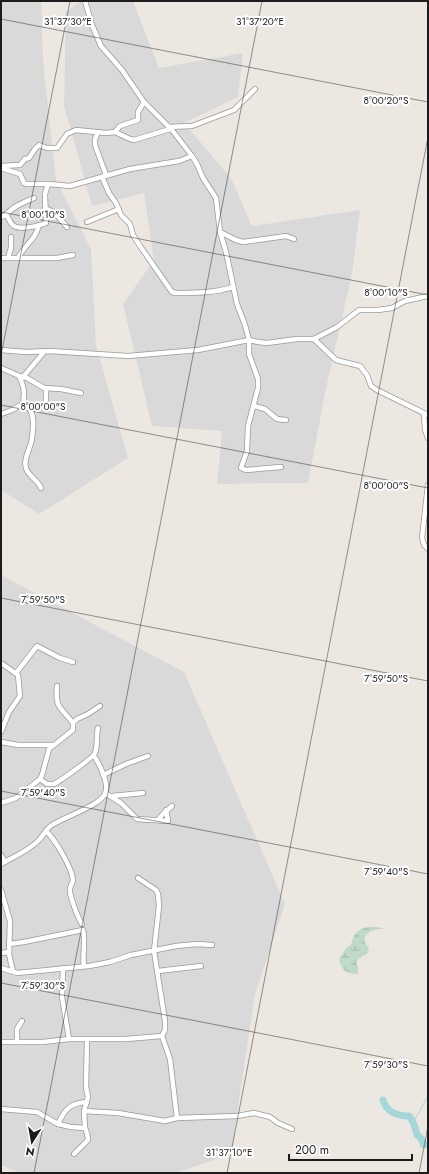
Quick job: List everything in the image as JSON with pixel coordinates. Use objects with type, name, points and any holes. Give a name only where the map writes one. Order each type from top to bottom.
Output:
[{"type":"street","points":[[85,1],[92,25],[101,46],[122,70],[144,102],[169,128],[192,156],[203,178],[216,198],[220,232],[226,252],[237,304],[245,325],[249,354],[259,384],[248,426],[247,451],[241,468],[246,470],[281,467]]},
{"type":"street","points":[[1,167],[20,165],[25,159],[29,158],[39,145],[46,148],[57,148],[68,134],[74,131],[84,130],[115,132],[130,139],[136,140],[169,128],[192,126],[234,110],[255,89]]},
{"type":"street","points":[[115,132],[120,126],[138,120],[138,112],[144,102]]},
{"type":"street","points":[[98,132],[95,138],[95,145],[109,193],[121,215],[130,224],[133,235],[172,292],[206,293],[233,287]]},
{"type":"street","points":[[1,167],[20,174],[24,183],[26,184],[70,186],[130,169],[179,161],[192,156]]},
{"type":"street","points":[[6,215],[12,225],[18,228],[39,225],[46,222],[45,192],[48,184]]},
{"type":"street","points":[[1,217],[6,215],[12,209],[34,198]]},
{"type":"street","points":[[45,208],[55,213],[67,227]]},
{"type":"street","points":[[87,222],[118,209]]},
{"type":"street","points":[[18,258],[22,249],[36,234],[39,225]]},
{"type":"street","points":[[220,232],[243,242],[286,236],[294,239]]},
{"type":"street","points":[[8,258],[11,248],[11,237]]},
{"type":"street","points":[[1,258],[57,258],[73,255]]},
{"type":"street","points":[[1,350],[113,356],[143,355],[198,350],[248,340],[267,343],[297,339],[314,339],[337,327],[359,310],[392,308],[405,301],[428,296]]},
{"type":"street","points":[[314,339],[336,360],[362,368],[371,386],[426,415],[425,434],[428,438]]},
{"type":"street","points":[[21,376],[44,352]]},
{"type":"street","points":[[1,368],[46,388],[61,389],[81,394]]},
{"type":"street","points":[[21,376],[24,386],[24,402],[31,411],[33,421],[32,437],[26,457],[26,468],[27,471],[39,483],[41,488]]},
{"type":"street","points":[[46,388],[46,401]]},
{"type":"street","points":[[1,414],[12,410],[24,402]]},
{"type":"street","points":[[254,406],[264,409],[277,419],[286,420]]},
{"type":"street","points":[[428,485],[422,542],[428,549]]},
{"type":"street","points":[[16,673],[37,646],[60,658],[73,662]]},
{"type":"street","points":[[1,663],[18,676],[20,696],[9,712],[1,732]]},
{"type":"street","points":[[1,803],[16,798],[40,779],[48,751],[53,745],[71,733],[74,728],[73,723],[57,704],[57,686]]},
{"type":"street","points":[[73,723],[77,719],[100,706]]},
{"type":"street","points":[[40,779],[48,784],[54,784],[94,756],[97,748],[98,728]]},
{"type":"street","points":[[1,742],[18,745],[53,745]]},
{"type":"street","points":[[94,756],[103,775],[108,794],[137,819],[168,821],[166,810]]},
{"type":"street","points":[[103,775],[148,756]]},
{"type":"street","points":[[1,855],[3,863],[38,842],[52,825],[68,818],[108,794],[143,793]]},
{"type":"street","points":[[158,820],[166,810],[172,806]]},
{"type":"street","points":[[46,831],[54,840],[70,871],[73,882],[70,888],[71,898],[82,924]]},
{"type":"street","points":[[138,878],[156,890],[158,894],[154,951],[165,1022],[165,1030],[162,1036],[170,1058],[177,1118]]},
{"type":"street","points":[[1,890],[10,921],[9,952],[13,972]]},
{"type":"street","points":[[9,944],[83,930],[85,939],[83,954],[84,966]]},
{"type":"street","points":[[1,968],[17,973],[84,966],[110,962],[131,955],[186,945],[212,945]]},
{"type":"street","points":[[1,953],[9,952]]},
{"type":"street","points":[[158,971],[201,966]]},
{"type":"street","points":[[63,968],[62,997],[69,1039]]},
{"type":"street","points":[[17,1042],[17,1029],[22,1021]]},
{"type":"street","points":[[1,1042],[43,1042],[69,1039],[126,1039],[162,1036]]},
{"type":"street","points":[[74,1154],[88,1140],[85,1128],[84,1111],[88,1097],[86,1087],[87,1040]]},
{"type":"street","points":[[58,1124],[64,1113],[71,1105],[87,1102]]},
{"type":"street","points":[[1,1109],[37,1112],[58,1124],[71,1128],[85,1128]]},
{"type":"street","points":[[84,1111],[118,1113],[165,1121],[177,1118],[237,1116],[254,1113],[270,1117],[278,1123],[292,1129]]},
{"type":"shaded area","points":[[1,1],[41,1],[43,60],[56,180],[91,249],[96,345],[128,458],[39,514],[1,490]]},
{"type":"shaded area","points":[[81,1],[133,1],[159,68],[243,53],[238,97],[184,123],[231,178],[252,226],[360,210],[352,274],[326,388],[308,483],[217,484],[222,431],[152,426],[123,304],[154,260],[144,193],[92,206],[64,106],[66,12]]},
{"type":"shaded area","points":[[1,575],[184,672],[285,904],[255,994],[231,1154],[176,1173],[20,1173],[1,1165]]},
{"type":"green space","points":[[368,927],[384,929],[371,931],[365,936],[366,944],[369,948],[368,953],[360,958],[356,963],[358,966],[358,974],[344,970],[339,960],[346,948],[351,945],[356,933]]},
{"type":"green space","points":[[415,1134],[419,1134],[424,1141],[428,1142],[428,1145],[423,1148],[420,1147],[420,1140],[414,1137]]},
{"type":"waterway","points":[[413,1123],[428,1096]]},
{"type":"waterway","points":[[383,1100],[387,1108],[393,1112],[409,1116],[413,1122],[417,1135],[425,1145],[428,1144]]}]
